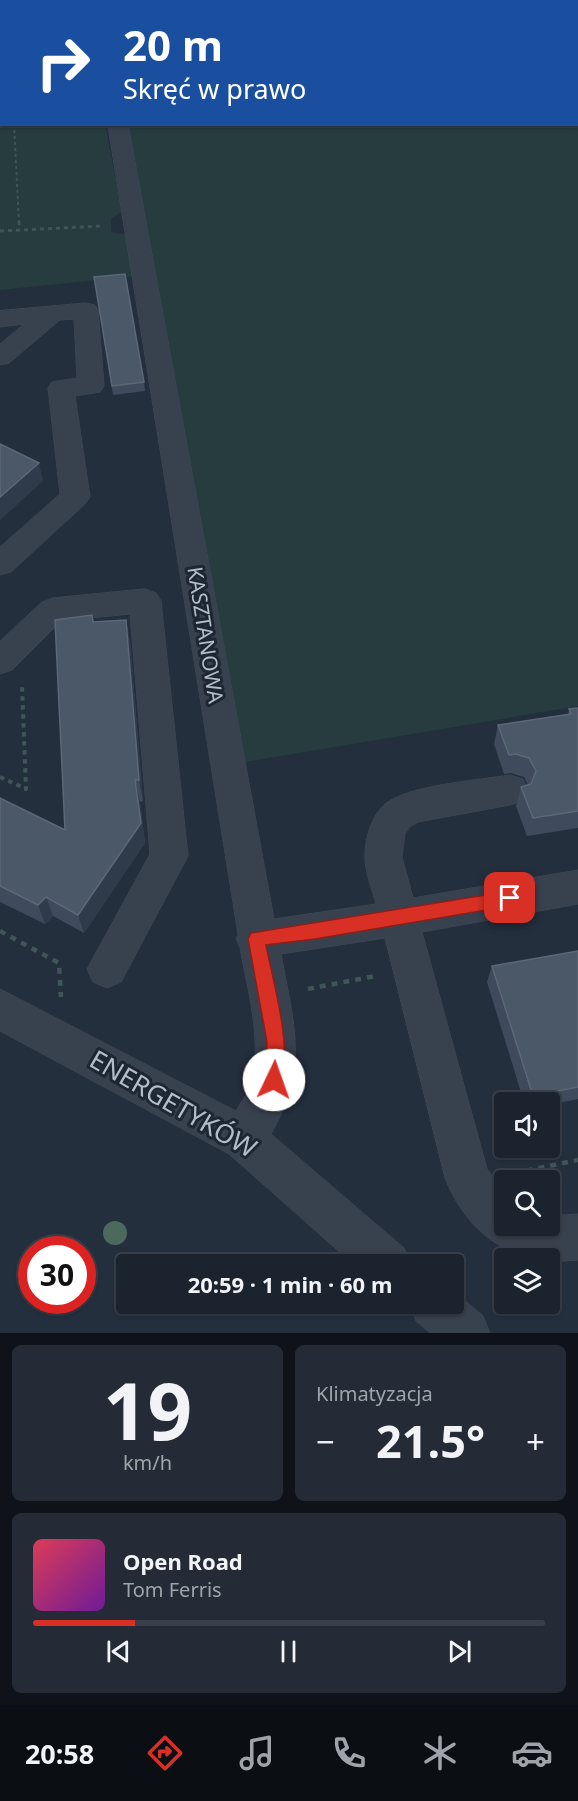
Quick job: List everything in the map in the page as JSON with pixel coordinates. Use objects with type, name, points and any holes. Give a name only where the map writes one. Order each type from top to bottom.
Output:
[{"type":"street","name":"KASZTANOWA","points":[[118,126],[256,939],[276,1042],[274,1080],[269,1095],[244,1138]]},
{"type":"street","points":[[0,319],[86,310],[91,386],[61,388],[75,497],[0,564]]},
{"type":"street","points":[[0,357],[53,313]]},
{"type":"street","points":[[10,652],[53,610],[145,601],[169,856],[107,969]]},
{"type":"street","points":[[494,1215],[481,1201],[467,1178],[397,918],[383,857],[386,836],[394,818],[413,807],[510,790]]},
{"type":"street","points":[[256,939],[578,887]]},
{"type":"street","name":"ENERGETYKÓW","points":[[0,1009],[244,1138],[377,1254]]},
{"type":"street","points":[[531,1236],[559,1241],[578,1237]]},
{"type":"street","points":[[444,1314],[466,1333]]},
{"type":"path","points":[[14,126],[19,229]]},
{"type":"path","points":[[0,231],[111,225]]},
{"type":"path","points":[[0,777],[26,789],[10,652]]},
{"type":"path","points":[[329,986],[411,969]]},
{"type":"path","points":[[532,1170],[578,1160]]},
{"type":"green space","points":[[0,126],[105,126],[122,211],[111,219],[111,232],[127,235],[135,276],[0,290]]},
{"type":"green space","points":[[126,126],[578,126],[578,706],[245,762]]},
{"type":"building","points":[[125,274],[144,382],[112,386],[94,277]]},
{"type":"building","points":[[0,444],[39,463],[0,497]]},
{"type":"building","points":[[92,615],[93,622],[126,620],[139,780],[135,780],[141,823],[78,915],[46,897],[38,905],[0,886],[0,798],[65,830],[55,620]]},
{"type":"building","points":[[578,708],[578,811],[533,818],[521,787],[531,784],[536,771],[529,758],[516,754],[509,755],[498,725],[571,714],[569,709]]},
{"type":"building","points":[[578,951],[578,1087],[553,1092],[532,1092],[492,966]]},
{"type":"route","points":[[274,1080],[276,1042],[256,939],[315,932],[510,898]]}]
